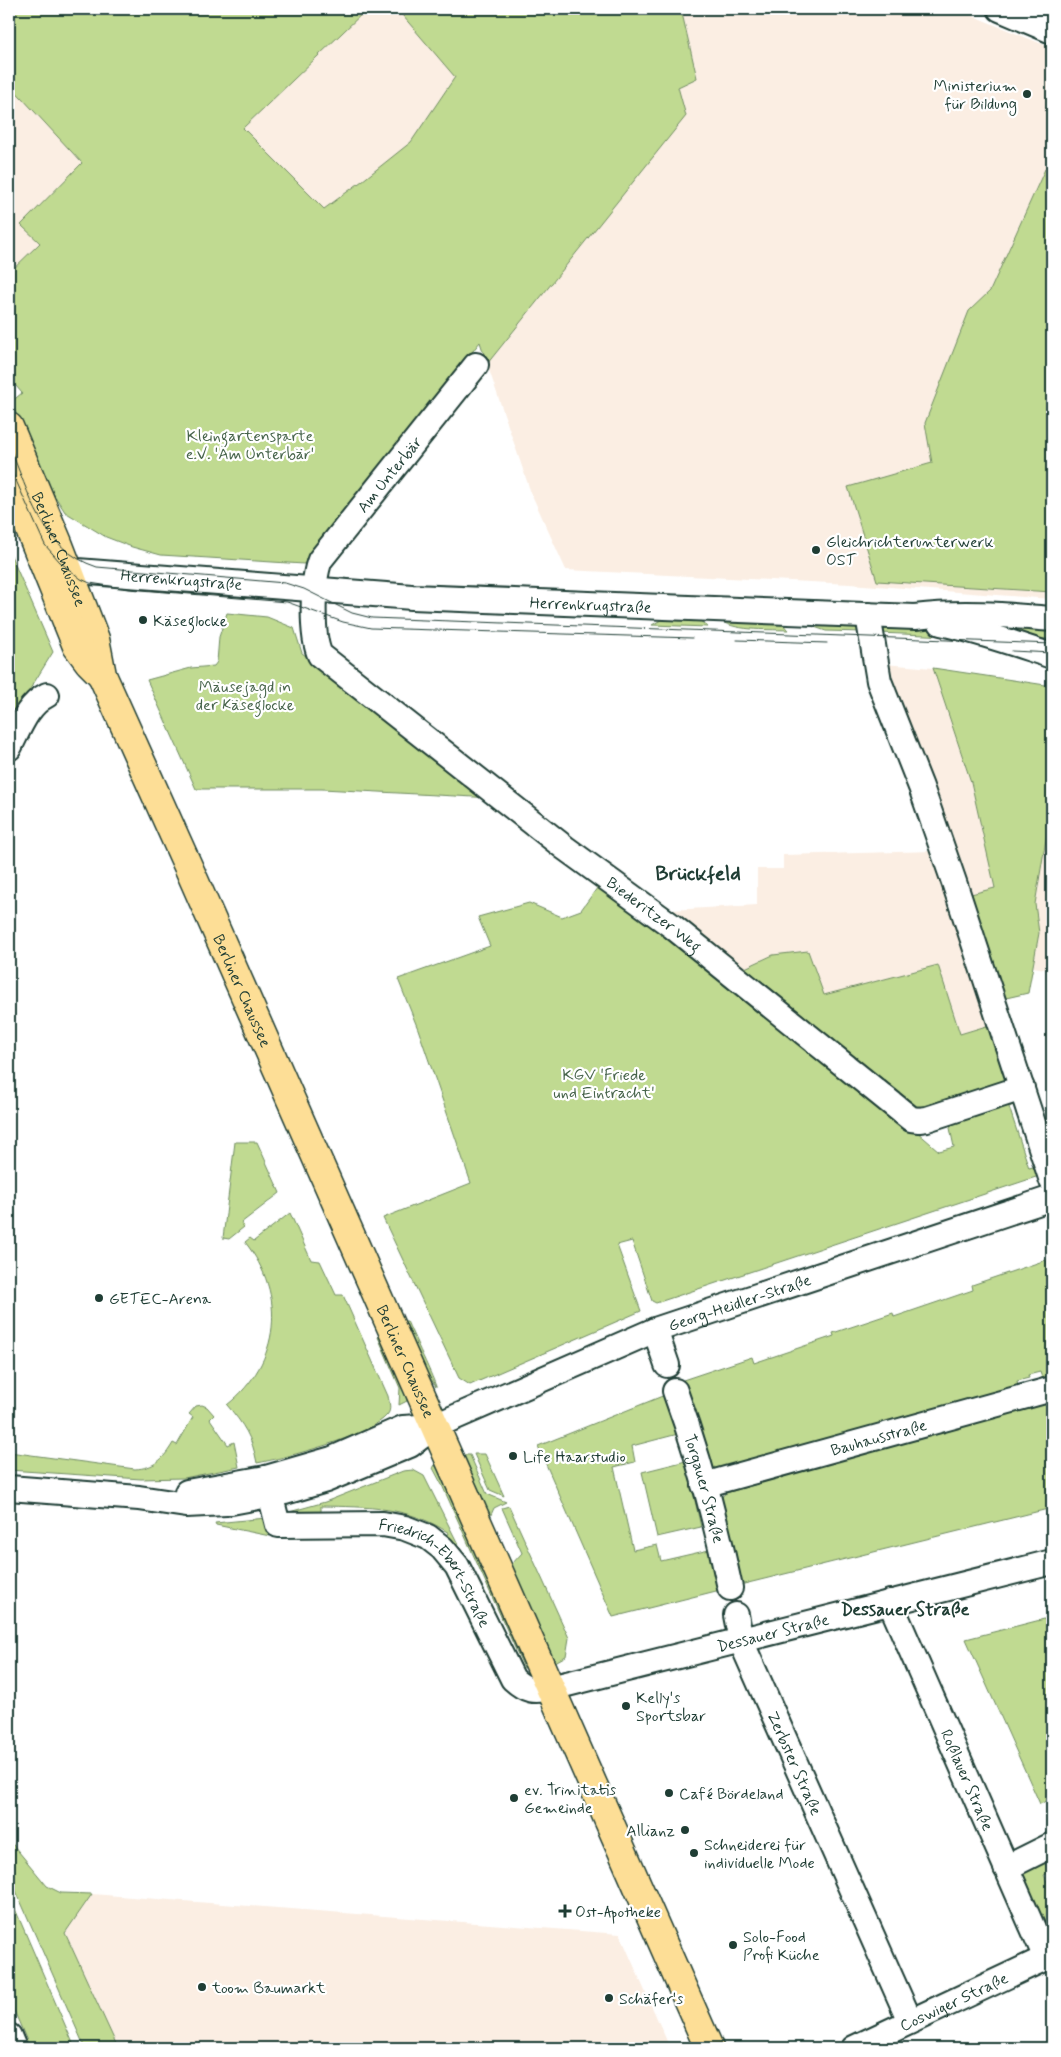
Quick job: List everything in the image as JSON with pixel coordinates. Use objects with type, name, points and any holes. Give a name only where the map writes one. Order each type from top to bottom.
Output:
[{"type":"main road","name":"Berliner Chaussee","points":[[9,427],[59,572]]},
{"type":"main road","name":"Berliner Chaussee","points":[[9,478],[95,639],[102,675],[710,2048]]},
{"type":"street","points":[[1000,9],[1052,31]]},
{"type":"street","name":"Am Unterbär","points":[[316,590],[318,564],[323,556],[476,364]]},
{"type":"street","name":"Herrenkrugstraße","points":[[59,572],[504,602],[868,615],[915,616],[964,613],[1052,619]]},
{"type":"street","name":"Biederitzer Weg","points":[[316,590],[315,633],[318,650],[325,660],[565,848],[678,931],[911,1119],[928,1119],[1022,1088]]},
{"type":"street","points":[[868,615],[879,680],[922,788],[1052,1181]]},
{"type":"street","name":"Herrenkrugstraße","points":[[915,616],[988,634],[1010,644],[1052,656]]},
{"type":"street","points":[[9,748],[29,710],[36,701],[47,695]]},
{"type":"street","name":"Georg-Heidler-Straße","points":[[435,1426],[656,1330],[1052,1198]]},
{"type":"street","points":[[656,1330],[667,1365]]},
{"type":"street","name":"Bauhausstraße","points":[[704,1485],[1052,1389]]},
{"type":"street","name":"Torgauer Straße","points":[[675,1391],[685,1417],[704,1485],[730,1588]]},
{"type":"street","points":[[9,1488],[139,1498],[174,1504],[226,1503],[269,1487],[403,1428],[435,1426]]},
{"type":"street","name":"Friedrich-Ebert-Straße","points":[[269,1487],[278,1525],[383,1524],[405,1528],[428,1537],[442,1548],[457,1566],[513,1679],[520,1686],[530,1691],[551,1688]]},
{"type":"street","name":"Dessauer Straße","points":[[551,1688],[1052,1562]]},
{"type":"street","name":"Roßlauer Straße","points":[[890,1602],[1006,1868],[1049,1956]]},
{"type":"street","points":[[736,1615],[741,1641]]},
{"type":"street","name":"Zerbster Straße","points":[[741,1641],[910,2022]]},
{"type":"street","points":[[1006,1868],[1051,1850]]},
{"type":"street","name":"Coswiger Straße","points":[[854,2048],[1049,1956]]},
{"type":"street","points":[[9,2036],[14,2048]]},
{"type":"shaded area","points":[[9,9],[514,9],[400,166],[290,239],[9,377]]},
{"type":"shaded area","points":[[681,9],[956,9],[1052,48],[1052,599],[850,584],[566,570],[531,493],[487,364],[599,224],[680,94],[678,87],[697,78]]},
{"type":"shaded area","points":[[884,664],[933,668],[971,782],[995,888],[963,896]]},
{"type":"shaded area","points":[[1050,815],[1052,815],[1052,970],[1033,967],[1039,933],[1035,904]]},
{"type":"shaded area","points":[[935,851],[993,1024],[960,1034],[938,965],[824,995],[773,955],[745,968],[671,910],[757,905],[757,869],[783,869],[783,855]]},
{"type":"shaded area","points":[[92,1894],[620,1934],[670,2048],[118,2048],[65,1933]]},
{"type":"green space","name":"Kleingartensparte e.V. 'Am Unterbär'","points":[[9,9],[367,9],[243,128],[324,209],[411,142],[455,77],[397,9],[681,9],[697,78],[678,87],[686,116],[487,364],[480,342],[304,564],[161,555],[106,537],[65,512],[51,490],[11,402],[22,393],[9,378],[9,273],[40,243],[21,225],[82,163],[9,84]]},
{"type":"green space","points":[[1031,9],[1052,9],[1052,18]]},
{"type":"green space","points":[[1045,169],[1052,172],[1052,592],[877,581],[848,487],[932,463],[925,423],[969,311],[990,291]]},
{"type":"green space","points":[[9,551],[53,652],[9,723]]},
{"type":"green space","name":"Mäusejagd in der Käseglocke","points":[[227,613],[267,617],[294,628],[302,653],[493,798],[322,789],[196,789],[147,680],[191,668],[214,666],[217,662],[219,637]]},
{"type":"green space","points":[[668,616],[695,617],[708,627],[652,625]]},
{"type":"green space","points":[[715,618],[780,621],[788,630],[741,628]]},
{"type":"green space","points":[[797,621],[857,623],[863,632],[826,631]]},
{"type":"green space","points":[[1029,623],[1052,625],[1052,639],[1016,638],[987,628]]},
{"type":"green space","points":[[886,626],[932,628],[972,637],[879,633]]},
{"type":"green space","points":[[933,668],[1052,686],[1052,815],[1050,816],[1035,904],[1039,933],[1028,993],[993,1001],[963,896],[995,888],[971,782]]},
{"type":"green space","name":"KGV 'Friede und Eintracht'","points":[[603,880],[901,1118],[939,1151],[954,1147],[950,1128],[954,1112],[1014,1093],[1021,1102],[1009,1107],[1029,1168],[1041,1165],[1042,1175],[656,1303],[652,1301],[632,1241],[617,1245],[641,1311],[470,1385],[459,1378],[383,1218],[471,1183],[418,1029],[398,979],[490,946],[478,917],[529,903],[562,917],[581,910]]},
{"type":"green space","points":[[808,951],[824,995],[938,965],[960,1034],[993,1024],[1011,1081],[921,1110],[745,968],[773,955]]},
{"type":"green space","points":[[235,1142],[257,1142],[280,1193],[241,1223],[244,1227],[229,1239],[223,1238]]},
{"type":"green space","points":[[290,1213],[311,1260],[320,1261],[336,1295],[343,1295],[388,1396],[390,1408],[389,1413],[378,1423],[363,1431],[326,1445],[257,1463],[253,1446],[246,1432],[227,1405],[245,1388],[258,1369],[268,1349],[272,1327],[272,1306],[268,1284],[258,1262],[245,1242],[250,1238],[254,1241]]},
{"type":"green space","points":[[1046,1260],[1052,1280],[1052,1375],[1042,1378],[1040,1372],[1028,1375],[1029,1378],[1017,1381],[1018,1387],[717,1472],[711,1468],[702,1434],[683,1380],[752,1357],[754,1363],[834,1336],[833,1333],[893,1313],[894,1317],[973,1290],[972,1285]]},
{"type":"green space","points":[[404,1321],[407,1321],[436,1387],[424,1368]]},
{"type":"green space","points":[[382,1336],[407,1395],[407,1401],[399,1405],[400,1388],[378,1337]]},
{"type":"green space","points":[[665,1395],[678,1434],[632,1446],[635,1462],[614,1467],[633,1550],[657,1545],[661,1561],[709,1550],[720,1590],[613,1617],[538,1446]]},
{"type":"green space","points":[[1052,1399],[1052,1508],[740,1585],[719,1499],[726,1493]]},
{"type":"green space","points":[[202,1405],[207,1407],[214,1415],[210,1419],[228,1445],[234,1442],[239,1467],[184,1478],[141,1479],[9,1470],[9,1452],[135,1469],[148,1467],[162,1458],[173,1443],[177,1445],[193,1417],[189,1414],[196,1406]]},
{"type":"green space","points":[[474,1454],[485,1454],[504,1496],[490,1490]]},
{"type":"green space","points":[[464,1455],[470,1455],[487,1494],[506,1502],[494,1508],[490,1517]]},
{"type":"green space","points":[[686,1461],[701,1527],[657,1537],[642,1472]]},
{"type":"green space","points":[[435,1465],[446,1482],[528,1667],[524,1668],[433,1468]]},
{"type":"green space","points":[[413,1470],[424,1476],[472,1572],[443,1546],[449,1533],[434,1524],[403,1513],[371,1508],[321,1506],[321,1519],[282,1514],[325,1502],[403,1471]]},
{"type":"green space","points":[[509,1506],[569,1638],[566,1656],[555,1662],[511,1565],[522,1553],[502,1508]]},
{"type":"green space","points":[[266,1518],[270,1536],[216,1525],[215,1523]]},
{"type":"green space","points":[[1052,1617],[1052,1798],[1040,1804],[966,1639]]},
{"type":"green space","points":[[9,1840],[47,1886],[61,1893],[92,1894],[65,1933],[118,2048],[85,2048],[9,1875]]},
{"type":"green space","points":[[1043,1862],[1050,1872],[1044,1875],[1052,1893],[1052,1941],[1049,1942],[1019,1873]]},
{"type":"green space","points":[[9,1895],[75,2048],[30,2048],[9,1999]]},
{"type":"tram line","points":[[9,446],[31,501],[50,533],[78,559],[97,567],[285,583],[304,589],[352,613],[372,618],[1052,644]]},
{"type":"tram line","points":[[9,465],[45,545],[60,562],[81,579],[90,583],[129,589],[287,602],[343,622],[371,628],[692,638]]},
{"type":"tram line","points":[[737,640],[827,643]]},
{"type":"tram line","points":[[1012,651],[1052,653]]},
{"type":"place","name":"Ministerium für Bildung","points":[[1027,94]]},
{"type":"place","name":"Gleichrichterunterwerk OST","points":[[816,550]]},
{"type":"place","name":"Käseglocke","points":[[143,620]]},
{"type":"place","name":"GETEC-Arena","points":[[99,1298]]},
{"type":"place","name":"Life Haarstudio","points":[[513,1456]]},
{"type":"place","name":"Kelly's Sportsbar","points":[[626,1706]]},
{"type":"place","name":"Café Bördeland","points":[[669,1793]]},
{"type":"place","name":"ev. Trinitatis Gemeinde","points":[[514,1798]]},
{"type":"place","name":"Allianz","points":[[685,1830]]},
{"type":"place","name":"Schneiderei für individuelle Mode","points":[[694,1853]]},
{"type":"place","name":"Ost-Apotheke","points":[[565,1911]]},
{"type":"place","name":"Solo-Food Profi Küche","points":[[733,1945]]},
{"type":"place","name":"toom Baumarkt","points":[[202,1987]]},
{"type":"place","name":"Schäfer's","points":[[609,1998]]},
{"type":"district","name":"Brückfeld","points":[[698,873]]},
{"type":"district","name":"Dessauer Straße","points":[[905,1609]]}]
